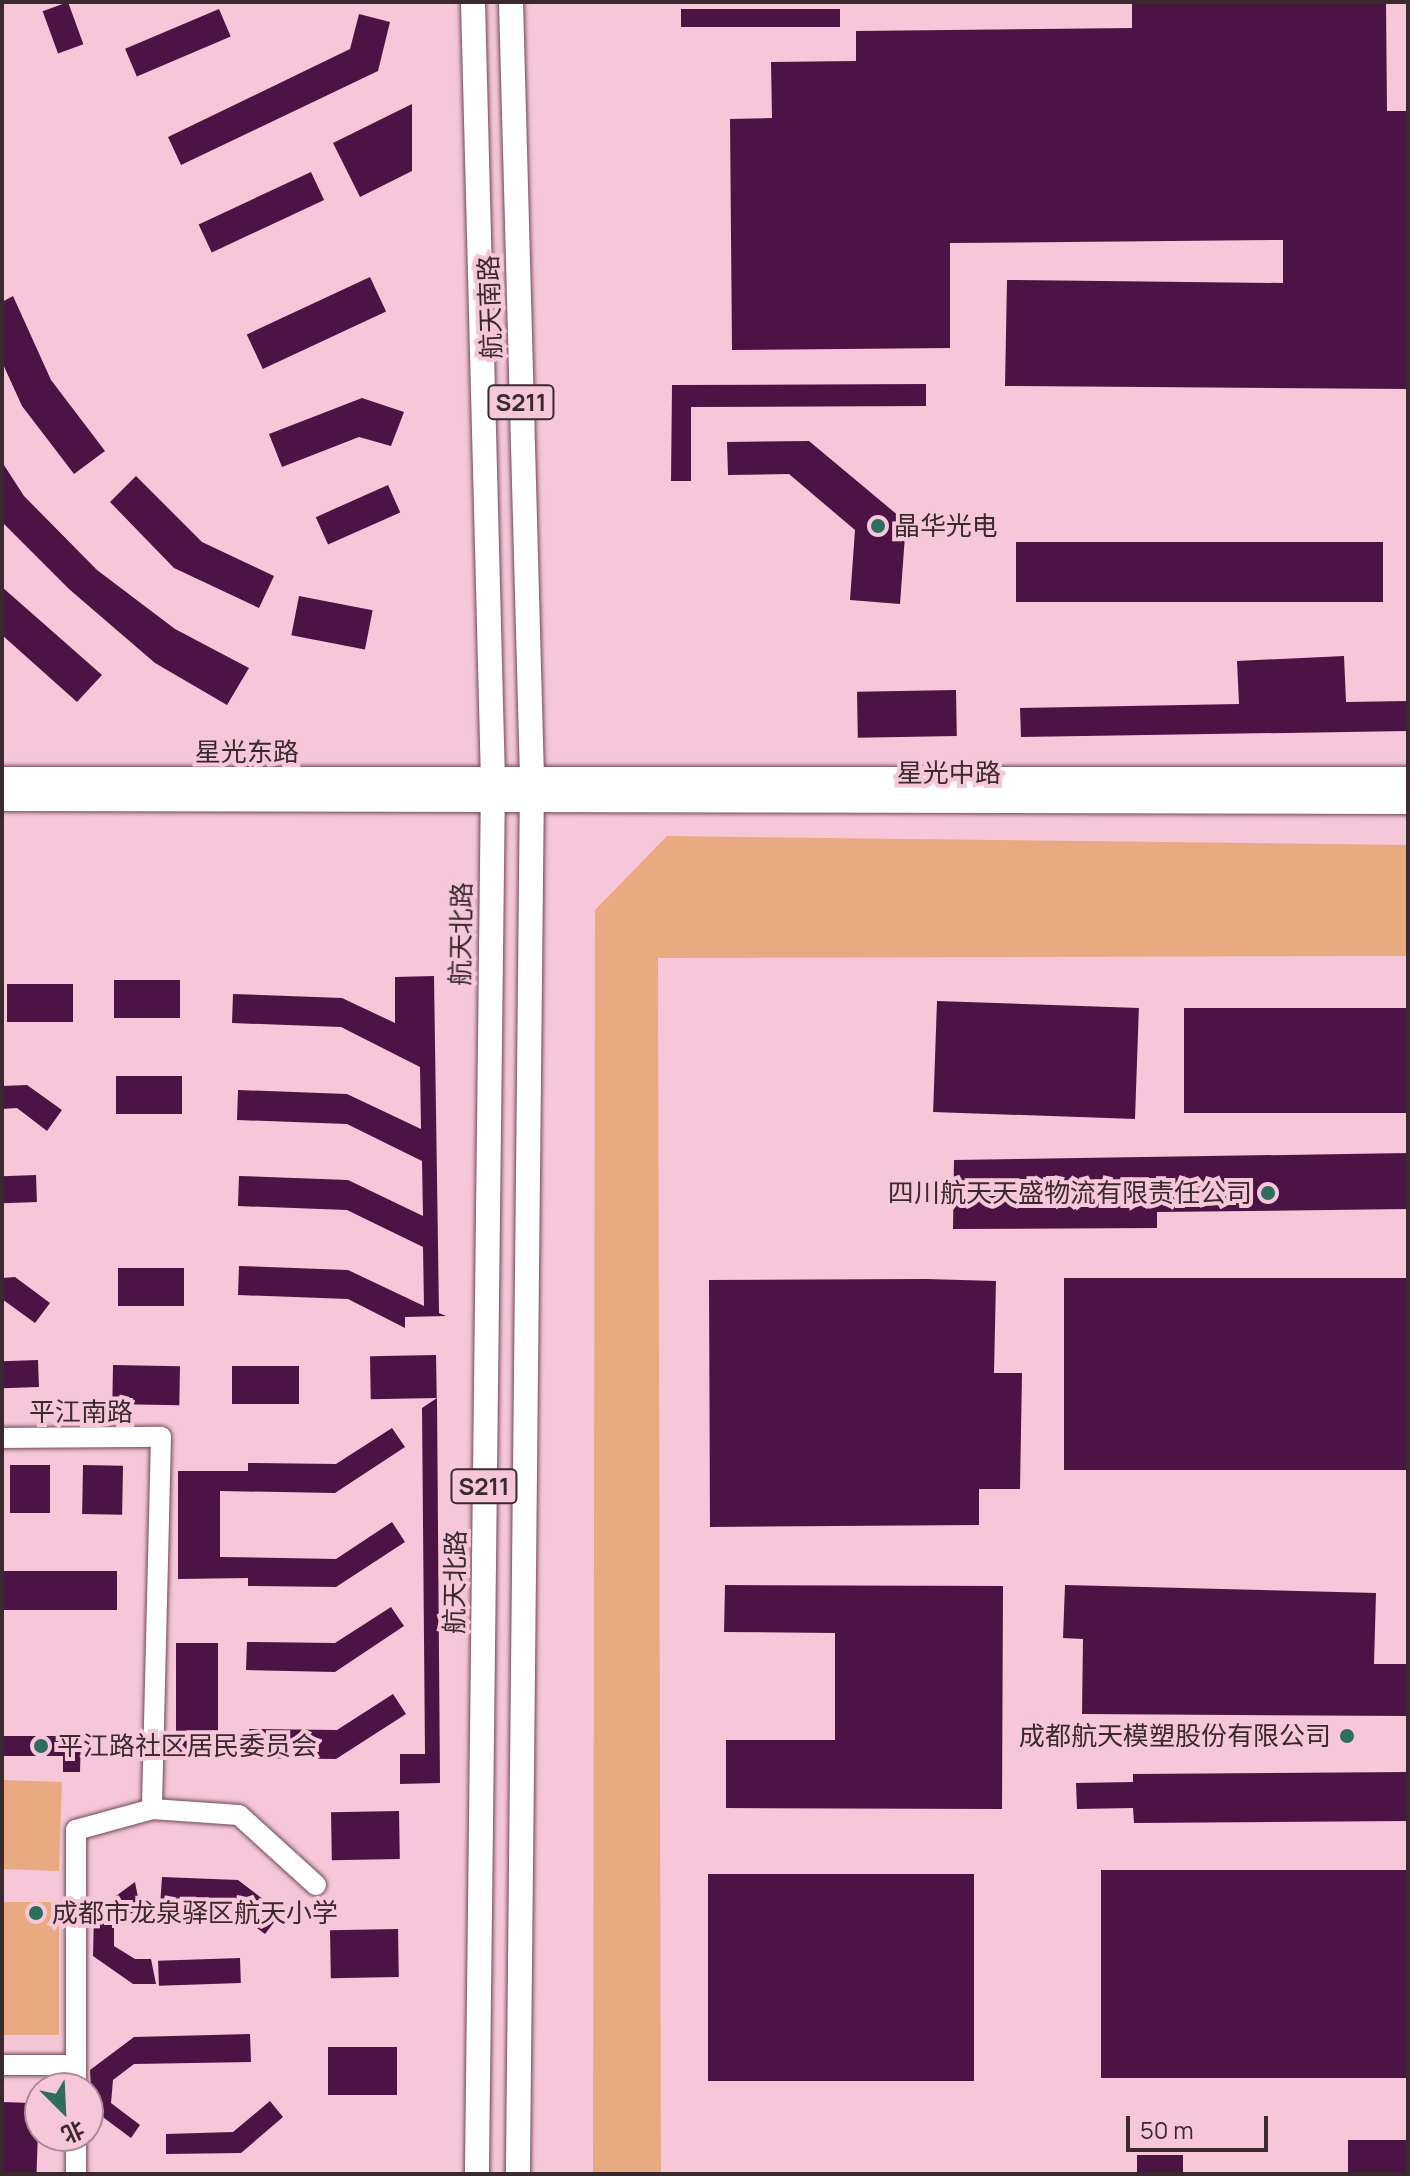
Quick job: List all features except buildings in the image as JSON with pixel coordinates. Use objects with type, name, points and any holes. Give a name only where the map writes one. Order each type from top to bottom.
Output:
[{"type":"main road","name":"航天南路","points":[[473,2],[492,789]]},
{"type":"main road","name":"航天南路","points":[[511,2],[531,791]]},
{"type":"main road","name":"星光东路","points":[[2,779],[492,789]]},
{"type":"main road","name":"星光中路","points":[[531,791],[1408,779]]},
{"type":"main road","name":"星光东路","points":[[2,799],[492,789]]},
{"type":"main road","name":"星光中路","points":[[492,789],[1408,802]]},
{"type":"main road","name":"航天北路","points":[[477,2174],[492,789]]},
{"type":"main road","name":"S211","points":[[518,2174],[531,791]]},
{"type":"street","name":"平江南路","points":[[2,1438],[161,1437],[152,1809]]},
{"type":"street","points":[[76,2072],[76,1830],[152,1809],[239,1815],[316,1885]]},
{"type":"street","points":[[2,2065],[76,2065]]},
{"type":"street","points":[[76,2152],[76,2174]]},
{"type":"shaded area","points":[[667,836],[1408,845],[1408,956],[658,958],[661,2174],[593,2174],[595,910]]},
{"type":"shaded area","points":[[2,1780],[62,1782],[59,1871],[2,1869]]},
{"type":"shaded area","points":[[2,1902],[59,1902],[59,2035],[2,2035]]},
{"type":"place","name":"晶华光电","points":[[878,526]]},
{"type":"place","name":"四川航天天盛物流有限责任公司","points":[[1268,1193]]},
{"type":"place","name":"成都航天模塑股份有限公司","points":[[1347,1736]]},
{"type":"place","name":"平江路社区居民委员会","points":[[41,1746]]},
{"type":"place","name":"成都市龙泉驿区航天小学","points":[[36,1913]]}]
